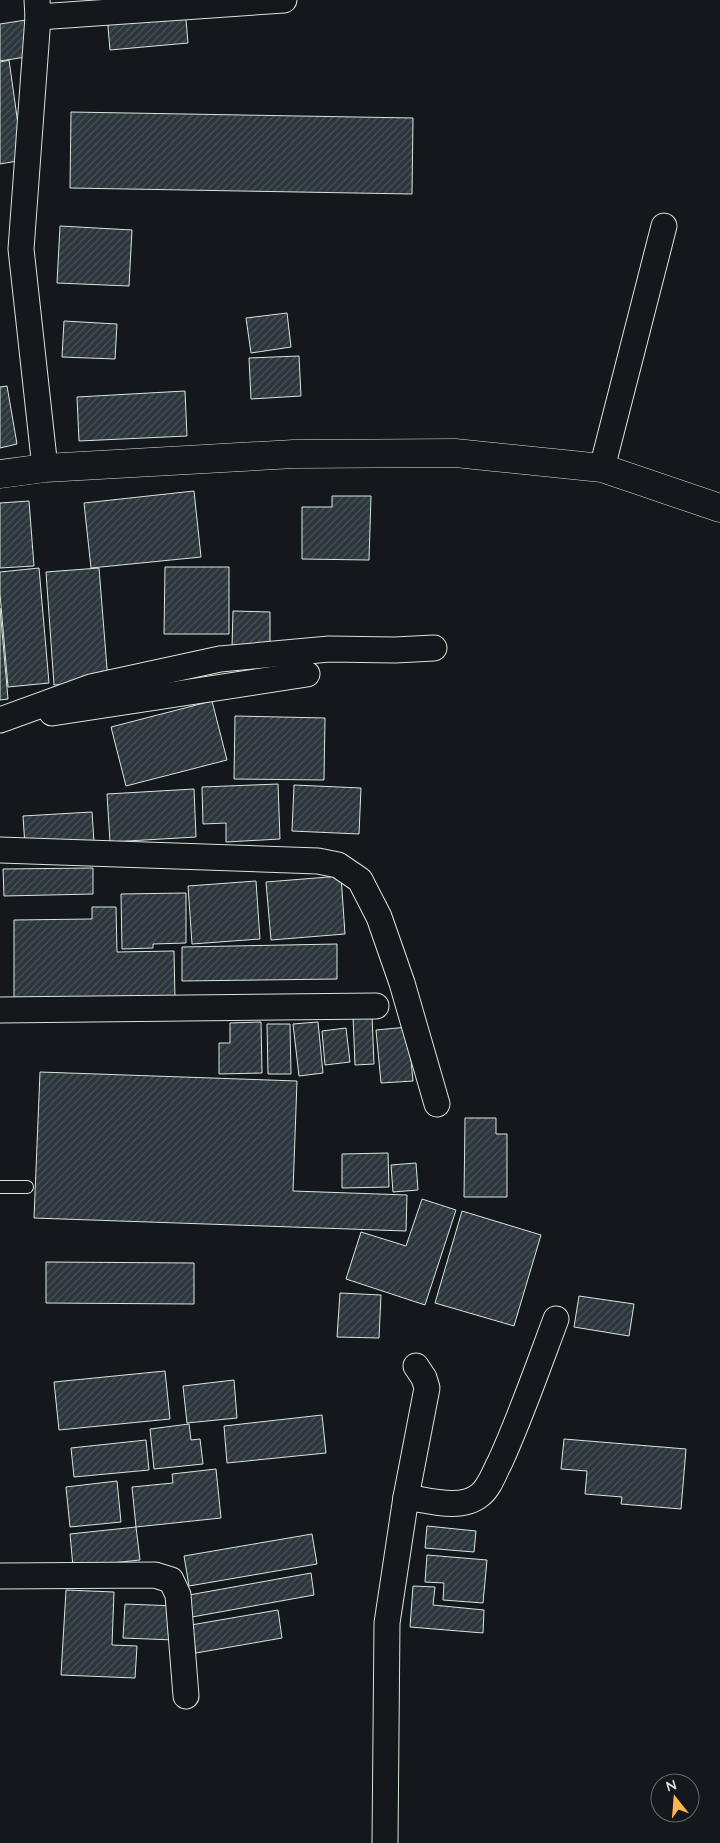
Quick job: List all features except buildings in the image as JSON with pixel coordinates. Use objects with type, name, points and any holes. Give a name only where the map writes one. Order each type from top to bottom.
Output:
[{"type":"street","points":[[45,468],[21,249],[37,8],[284,0]]},
{"type":"street","points":[[602,468],[664,226]]},
{"type":"street","points":[[0,474],[45,468],[294,454],[456,452],[602,468],[720,508]]},
{"type":"street","points":[[0,721],[91,687],[220,659],[329,649],[395,650],[434,648]]},
{"type":"street","points":[[0,721],[307,674]]},
{"type":"street","points":[[0,850],[318,861],[338,865],[360,880],[379,917],[402,983],[437,1104]]},
{"type":"street","points":[[0,1010],[376,1006]]},
{"type":"street","points":[[406,1497],[447,1503],[461,1502],[480,1495],[493,1476],[512,1436],[556,1319]]},
{"type":"street","points":[[385,1843],[387,1623],[406,1497],[427,1388],[424,1378],[416,1366]]},
{"type":"street","points":[[0,1576],[155,1575],[171,1580],[178,1594],[186,1696]]},
{"type":"lane","points":[[0,1187],[27,1188]]}]
